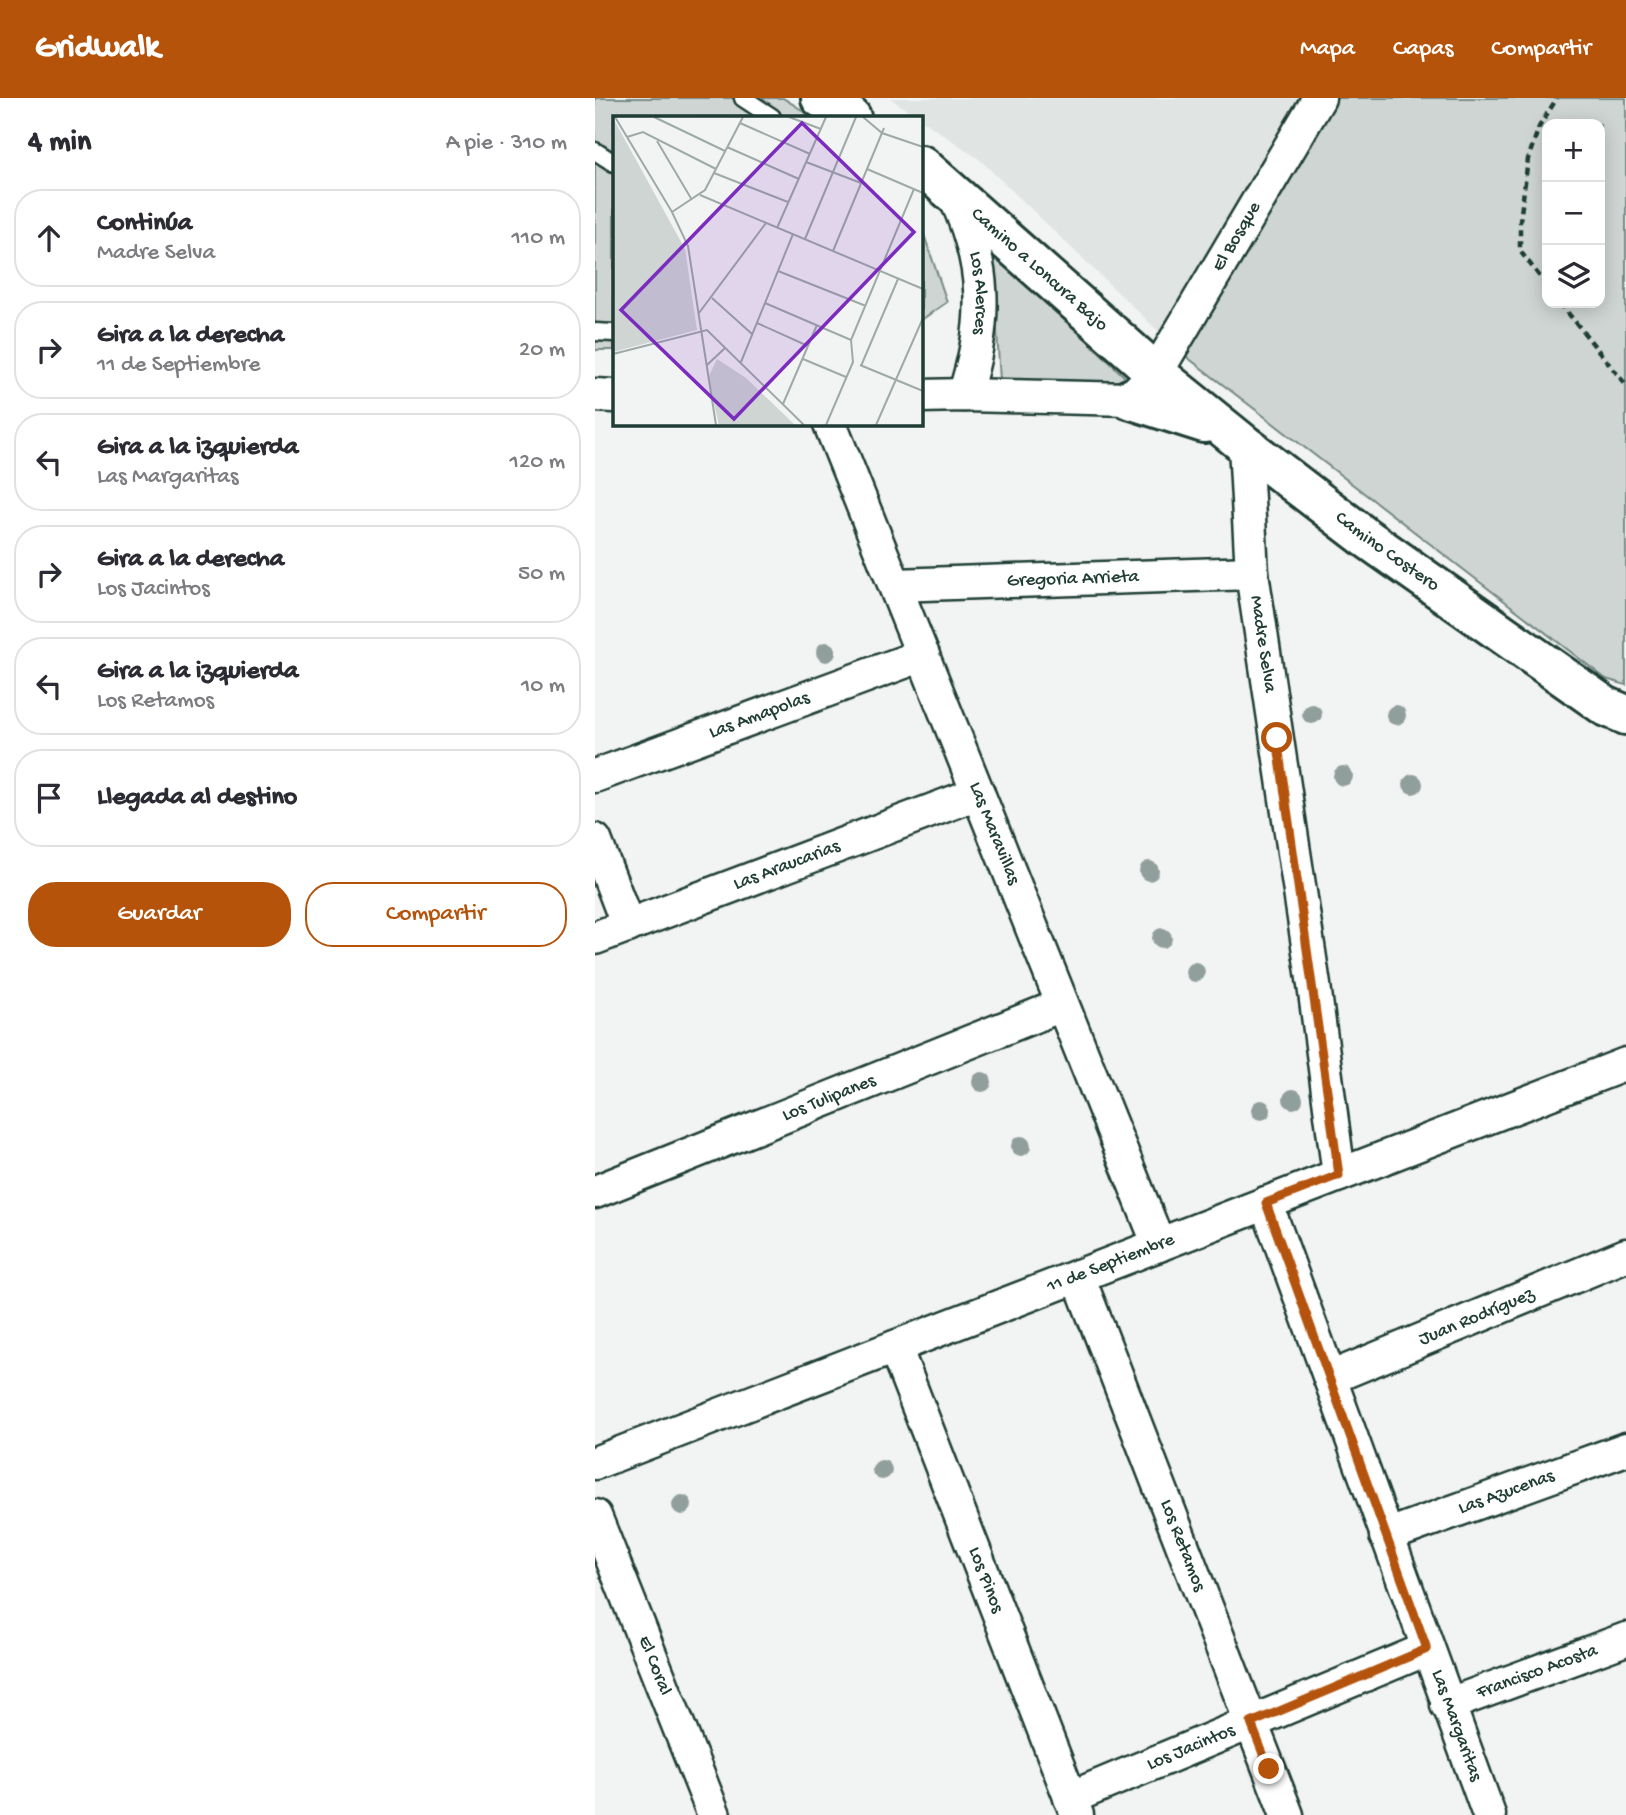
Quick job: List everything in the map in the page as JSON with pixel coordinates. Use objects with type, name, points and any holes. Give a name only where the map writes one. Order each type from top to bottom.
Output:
[{"type":"main road","points":[[821,98],[849,116]]},
{"type":"main road","name":"Camino a Loncura Bajo","points":[[922,166],[954,194],[1142,386]]},
{"type":"main road","name":"Camino Costero","points":[[1142,386],[1237,438],[1388,553],[1605,706],[1626,715]]},
{"type":"street","name":"El Bosque","points":[[1142,386],[1319,98]]},
{"type":"street","name":"Los Alerces","points":[[954,194],[966,219],[974,246],[982,302],[978,344],[964,395]]},
{"type":"street","points":[[922,396],[1142,386]]},
{"type":"street","points":[[595,395],[613,396]]},
{"type":"street","name":"Las Maravillas","points":[[830,425],[1159,1245]]},
{"type":"street","name":"Madre Selva","points":[[1237,438],[1252,573],[1314,985],[1339,1175]]},
{"type":"street","name":"Gregoria Arrieta","points":[[895,585],[1252,573]]},
{"type":"street","name":"Las Amapolas","points":[[595,776],[923,655]]},
{"type":"street","name":"Las Araucarias","points":[[595,938],[978,793]]},
{"type":"street","points":[[595,839],[628,926]]},
{"type":"street","name":"Los Tulipanes","points":[[595,1192],[1062,1005]]},
{"type":"street","name":"11 de Septiembre","points":[[595,1463],[1626,1064]]},
{"type":"street","name":"Las Margaritas","points":[[1266,1203],[1489,1815]]},
{"type":"street","name":"Juan Rodríguez","points":[[1329,1378],[1626,1255]]},
{"type":"street","name":"Los Retamos","points":[[1078,1276],[1287,1815]]},
{"type":"street","name":"Los Pinos","points":[[895,1347],[1073,1806]]},
{"type":"street","name":"Las Azucenas","points":[[1386,1536],[1626,1449]]},
{"type":"street","name":"El Coral","points":[[595,1516],[714,1815]]},
{"type":"street","name":"Francisco Acosta","points":[[1447,1705],[1626,1639]]},
{"type":"street","name":"Los Jacintos","points":[[1073,1806],[1251,1723],[1427,1649]]},
{"type":"lane","points":[[743,98],[770,116]]},
{"type":"lane","points":[[595,151],[613,162]]},
{"type":"lane","points":[[595,332],[613,333]]},
{"type":"path","points":[[1542,280],[1520,251],[1520,221],[1528,159],[1539,127],[1557,98]]},
{"type":"path","points":[[1564,308],[1626,385]]},
{"type":"shaded area","points":[[595,98],[783,98],[811,116],[613,116],[613,350],[595,350]]},
{"type":"shaded area","points":[[890,98],[1331,98],[1179,351],[979,159],[922,120],[922,116],[916,116]]},
{"type":"shaded area","points":[[1331,98],[1626,98],[1626,685],[1606,679],[1179,351]]},
{"type":"shaded area","points":[[922,229],[947,302],[922,319]]},
{"type":"shaded area","points":[[992,247],[1129,381],[1000,381]]},
{"type":"route","points":[[1269,1769],[1251,1723],[1427,1649],[1266,1203],[1339,1175],[1277,738]]}]
